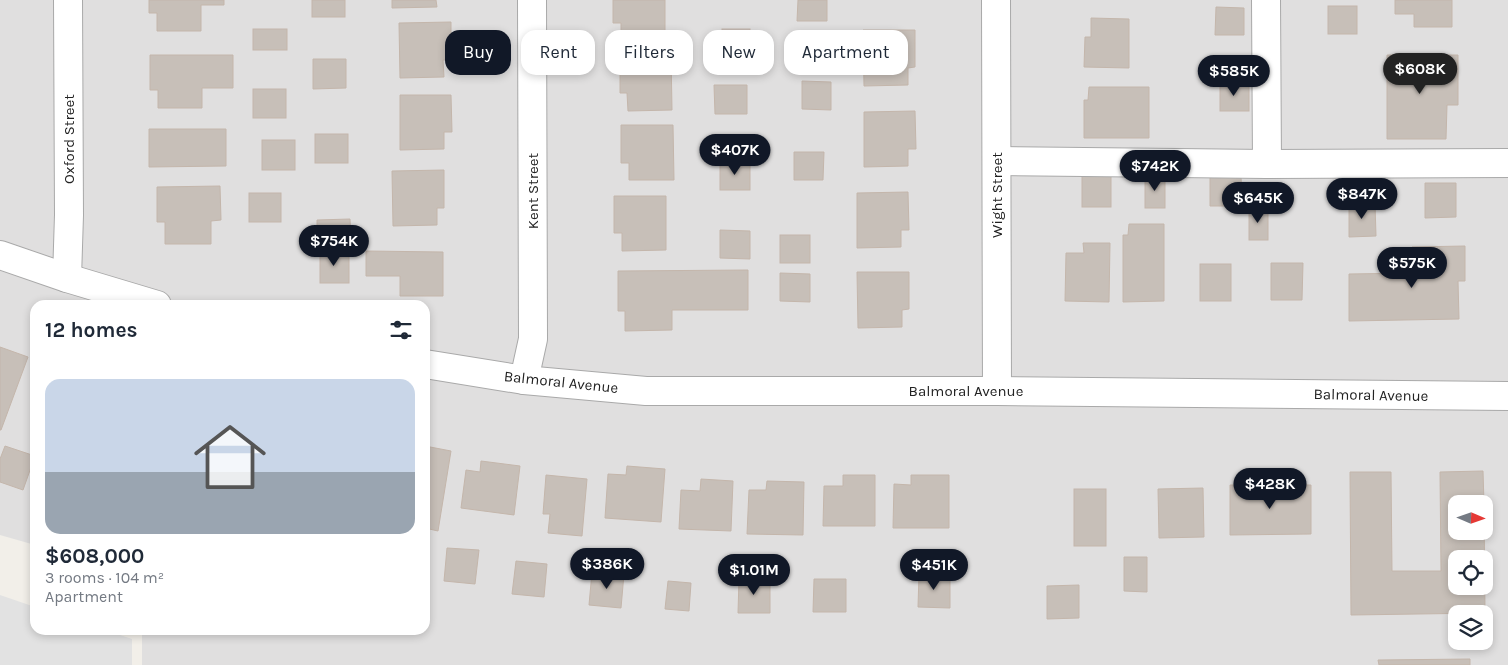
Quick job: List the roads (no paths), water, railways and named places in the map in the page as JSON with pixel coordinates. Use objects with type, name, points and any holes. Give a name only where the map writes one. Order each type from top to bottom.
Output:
[{"type":"street","name":"Oxford Street","points":[[67,278],[69,215],[68,0]]},
{"type":"street","name":"Kent Street","points":[[524,380],[533,339],[532,0]]},
{"type":"street","name":"Wight Street","points":[[996,0],[997,391]]},
{"type":"street","points":[[1266,0],[1267,164]]},
{"type":"street","points":[[997,161],[1267,164],[1508,163]]},
{"type":"street","points":[[0,255],[140,300]]},
{"type":"street","name":"Balmoral Avenue","points":[[430,365],[524,380],[646,391],[997,391],[1508,396]]}]
